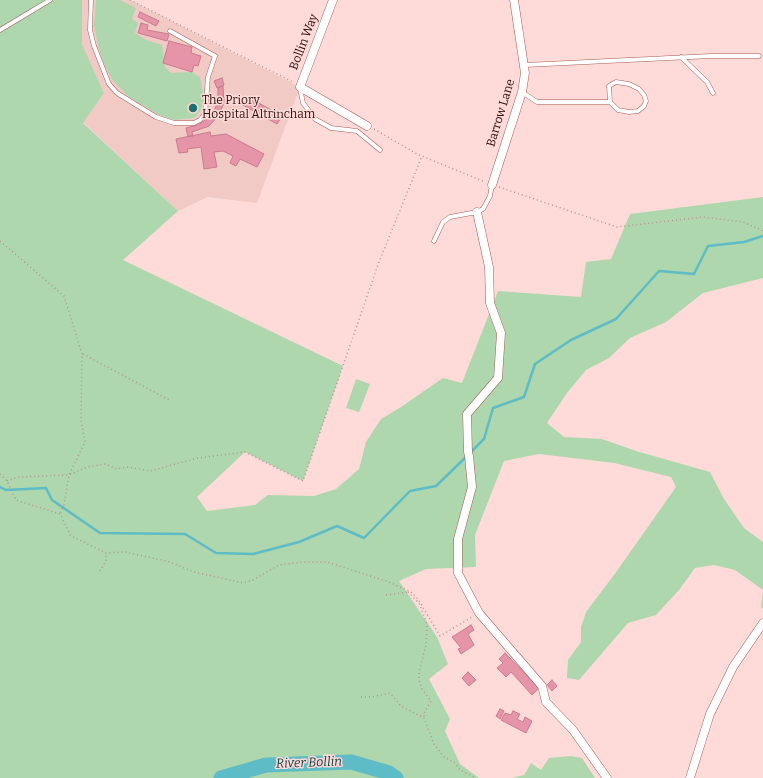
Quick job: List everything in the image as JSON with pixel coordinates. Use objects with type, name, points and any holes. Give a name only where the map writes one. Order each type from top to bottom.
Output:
[{"type":"street","name":"Bollin Way","points":[[333,0],[300,86],[368,126]]},
{"type":"street","name":"Barrow Lane","points":[[492,185],[522,92],[525,73],[514,0]]},
{"type":"street","points":[[477,212],[489,267],[490,303],[501,333],[498,378],[467,414],[468,454],[472,487],[458,539],[458,573],[479,612],[542,686],[546,702],[573,730],[607,778]]},
{"type":"street","points":[[690,778],[710,714],[733,667],[763,623]]},
{"type":"lane","points":[[0,30],[50,0]]},
{"type":"lane","points":[[91,0],[90,30],[94,46],[109,84],[117,94],[156,117],[174,123],[194,123],[200,120],[204,114],[208,77],[215,56],[170,31]]},
{"type":"lane","points":[[525,65],[682,57],[759,56]]},
{"type":"lane","points":[[682,57],[707,82],[713,93]]},
{"type":"lane","points":[[522,92],[537,102],[610,102],[618,110],[630,112],[638,111],[644,106],[646,101],[644,95],[639,89],[629,84],[616,82],[609,86],[610,102]]},
{"type":"lane","points":[[300,86],[303,103],[315,119],[331,128],[357,131],[380,150]]},
{"type":"lane","points":[[434,241],[443,222],[450,217],[477,212],[483,209],[490,196],[492,185]]},
{"type":"path","points":[[130,0],[300,86]]},
{"type":"path","points":[[368,126],[422,156],[492,185],[617,227],[703,217],[743,222],[763,232]]},
{"type":"path","points":[[7,481],[18,477],[70,475],[87,466],[106,464],[117,469],[127,466],[150,471],[198,458],[245,452],[303,481],[379,262],[422,156]]},
{"type":"path","points":[[0,241],[59,290],[64,296],[82,354],[81,420],[85,442],[70,475],[64,505],[60,514],[71,536],[106,553],[125,552],[170,562],[194,572],[243,583],[253,580],[279,565],[303,562],[327,562],[389,582],[409,592],[418,599],[440,636],[479,612]]},
{"type":"path","points":[[82,354],[171,402]]},
{"type":"path","points":[[0,474],[7,481],[16,500],[60,514]]},
{"type":"path","points":[[100,571],[106,561],[106,553]]},
{"type":"path","points":[[386,595],[409,592]]},
{"type":"path","points":[[409,592],[419,604],[427,624],[426,645],[419,672],[419,681],[422,689],[431,701],[424,713],[424,718],[434,744],[444,757],[455,763],[460,770],[476,778]]},
{"type":"path","points":[[361,697],[371,697],[390,693],[401,706],[424,718]]},
{"type":"shaded area","name":"The Priory Hospital Altrincham","points":[[82,0],[130,0],[300,87],[257,203],[208,197],[178,211],[83,122],[104,93],[82,44]]},
{"type":"green space","points":[[0,0],[82,0],[82,44],[104,93],[83,123],[178,211],[123,260],[343,366],[303,481],[245,452],[197,497],[207,511],[255,505],[268,495],[314,496],[336,489],[359,469],[366,442],[381,419],[443,378],[462,383],[498,291],[581,297],[586,262],[611,259],[630,214],[763,197],[763,278],[703,293],[666,322],[630,338],[609,358],[586,370],[567,393],[547,423],[564,437],[602,439],[636,451],[710,472],[724,499],[744,528],[763,542],[763,590],[735,570],[714,565],[695,568],[679,590],[656,615],[628,623],[579,680],[567,678],[568,660],[581,642],[581,627],[586,612],[676,487],[671,477],[614,463],[539,454],[504,461],[475,535],[476,567],[426,569],[399,581],[437,637],[448,664],[429,679],[450,719],[445,731],[460,764],[479,778],[0,778]]},
{"type":"green space","points":[[96,0],[120,0],[136,8],[132,19],[138,23],[135,33],[146,40],[162,45],[165,67],[171,73],[192,72],[200,77],[204,99],[201,110],[194,118],[174,120],[159,115],[129,97],[113,81],[105,66],[98,46],[94,25]]},
{"type":"green space","points":[[356,379],[370,384],[359,412],[346,408]]},
{"type":"green space","points":[[763,590],[763,609],[761,607]]},
{"type":"green space","points":[[570,756],[582,758],[595,778],[512,778],[524,775],[531,763],[541,770],[549,758]]},
{"type":"building","points":[[140,12],[159,21],[156,26],[138,17]]},
{"type":"building","points":[[141,23],[148,25],[147,30],[169,34],[167,41],[138,33]]},
{"type":"building","points":[[169,41],[192,47],[191,53],[201,56],[198,66],[194,65],[192,72],[163,63]]},
{"type":"building","points":[[222,78],[224,85],[217,88],[214,81]]},
{"type":"building","points":[[223,86],[224,103],[218,116],[209,126],[192,132],[193,136],[188,137],[186,128],[198,125],[213,114],[218,101],[218,88]]},
{"type":"building","points":[[248,97],[282,116],[277,124],[243,105]]},
{"type":"building","points":[[210,132],[211,136],[226,134],[264,154],[257,167],[240,159],[236,166],[230,163],[233,156],[223,151],[214,152],[217,167],[204,169],[201,147],[187,149],[188,152],[179,153],[176,139]]},
{"type":"building","points":[[471,625],[474,630],[468,634],[474,645],[461,654],[458,649],[461,648],[452,637]]},
{"type":"building","points":[[505,653],[539,688],[532,695],[511,672],[506,677],[497,668],[503,663],[499,659]]},
{"type":"building","points":[[468,672],[476,680],[469,686],[462,678]]},
{"type":"building","points":[[552,680],[557,686],[552,691],[547,685]]},
{"type":"building","points":[[500,709],[504,711],[500,719],[496,716]]},
{"type":"building","points":[[513,711],[520,714],[517,719],[523,722],[525,717],[532,721],[526,733],[501,720],[505,713],[511,715]]},
{"type":"waterway","points":[[471,452],[484,439],[493,408],[524,397],[535,364],[571,340],[616,319],[659,271],[694,274],[708,246],[744,242],[763,236]]},
{"type":"waterway","points":[[0,487],[6,490],[46,488],[52,500],[100,533],[185,534],[216,553],[253,554],[299,542],[337,526],[364,538],[410,491],[436,486],[467,456]]},
{"type":"waterway","name":"River Bollin","points":[[221,778],[266,765],[351,762],[389,773],[396,778]]},
{"type":"place","name":"The Priory Hospital Altrincham","points":[[193,108]]}]
